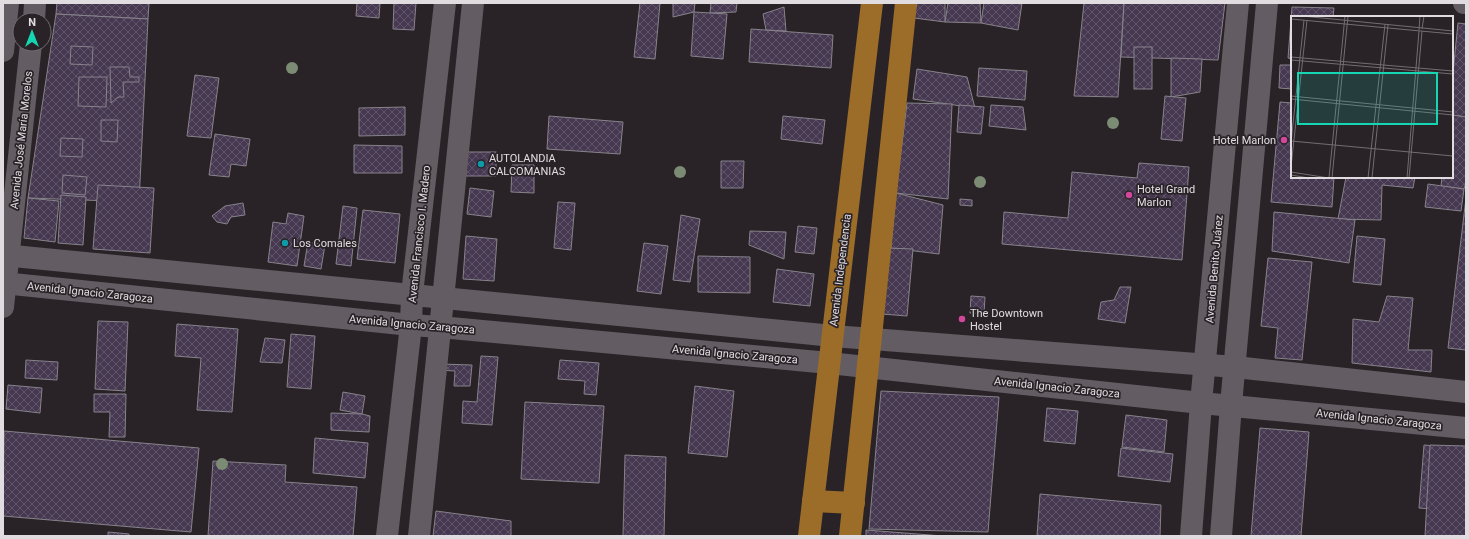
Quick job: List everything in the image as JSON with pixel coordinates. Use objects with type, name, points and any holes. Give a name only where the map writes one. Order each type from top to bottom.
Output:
[{"type":"main road","name":"Avenida Independencia","points":[[809,536],[872,3]]},
{"type":"main road","points":[[850,536],[869,367],[870,339],[906,3]]},
{"type":"main road","points":[[813,501],[854,503]]},
{"type":"street","points":[[3,51],[8,3]]},
{"type":"street","name":"Avenida Francisco I. Madero","points":[[387,536],[411,325],[412,294],[445,3]]},
{"type":"street","points":[[419,536],[473,3]]},
{"type":"street","name":"Avenida Benito Juárez","points":[[1191,536],[1201,403],[1238,3]]},
{"type":"street","points":[[1221,536],[1231,405],[1267,3]]},
{"type":"street","name":"Avenida José María Morelos","points":[[3,307],[6,256],[30,52]]},
{"type":"street","points":[[6,256],[412,294],[833,336],[1235,367],[1466,392]]},
{"type":"street","name":"Avenida Ignacio Zaragoza","points":[[4,283],[411,325],[830,363],[1201,403],[1466,428]]},
{"type":"building","points":[[57,3],[149,3],[148,19],[56,14]]},
{"type":"building","points":[[357,3],[380,3],[379,18],[356,16]]},
{"type":"building","points":[[394,3],[416,3],[414,30],[393,29]]},
{"type":"building","points":[[640,3],[660,3],[655,59],[634,57]]},
{"type":"building","points":[[673,3],[695,3],[694,12],[673,17]]},
{"type":"building","points":[[711,3],[737,3],[736,12],[710,13]]},
{"type":"building","points":[[917,3],[945,3],[945,22],[914,18]]},
{"type":"building","points":[[948,3],[980,3],[981,23],[945,22]]},
{"type":"building","points":[[984,3],[1022,3],[1018,30],[981,23]]},
{"type":"building","points":[[1084,3],[1124,3],[1118,97],[1074,96]]},
{"type":"building","points":[[1124,3],[1225,3],[1218,60],[1121,57]]},
{"type":"building","points":[[784,7],[786,31],[766,30],[763,14]]},
{"type":"building","points":[[1292,7],[1334,8],[1333,16],[1291,16]]},
{"type":"building","points":[[694,12],[727,14],[723,59],[691,56]]},
{"type":"building","points":[[56,14],[148,19],[139,202],[28,198],[50,52],[52,52],[52,40]]},
{"type":"building","points":[[1291,20],[1291,59],[1288,58]]},
{"type":"building","points":[[1458,23],[1466,24],[1466,117],[1453,115],[1453,72]]},
{"type":"building","points":[[751,29],[833,35],[831,68],[749,62]]},
{"type":"building","points":[[71,46],[93,47],[92,65],[70,64]]},
{"type":"building","points":[[1134,47],[1152,47],[1152,89],[1134,89]]},
{"type":"building","points":[[1171,58],[1202,59],[1200,92],[1171,97]]},
{"type":"building","points":[[1280,65],[1291,65],[1291,89],[1279,88]]},
{"type":"building","points":[[110,67],[129,67],[130,77],[139,77],[139,82],[123,82],[124,97],[118,97],[111,103]]},
{"type":"building","points":[[979,68],[1027,71],[1025,100],[977,96]]},
{"type":"building","points":[[917,69],[967,77],[975,108],[913,99]]},
{"type":"building","points":[[195,75],[219,78],[211,138],[187,136]]},
{"type":"building","points":[[79,77],[107,77],[106,107],[78,106]]},
{"type":"building","points":[[1165,96],[1186,98],[1182,141],[1161,139]]},
{"type":"building","name":"Hotel Marlon","points":[[1280,102],[1291,103],[1291,178],[1334,178],[1332,207],[1271,202]]},
{"type":"building","points":[[907,103],[952,104],[948,199],[896,193]]},
{"type":"building","points":[[959,105],[984,107],[981,134],[957,132]]},
{"type":"building","points":[[991,105],[1023,107],[1026,130],[989,126]]},
{"type":"building","points":[[405,107],[405,135],[359,136],[359,108]]},
{"type":"building","points":[[1453,115],[1466,117],[1466,182],[1464,189],[1441,186],[1442,178],[1453,178]]},
{"type":"building","points":[[549,116],[623,122],[620,154],[547,149]]},
{"type":"building","points":[[783,116],[825,120],[822,144],[781,139]]},
{"type":"building","points":[[101,120],[118,120],[117,142],[101,141]]},
{"type":"building","points":[[215,134],[250,139],[246,166],[231,164],[229,177],[209,175]]},
{"type":"building","points":[[61,138],[83,139],[82,157],[60,156]]},
{"type":"building","points":[[354,145],[402,146],[402,173],[354,173]]},
{"type":"building","name":"AUTOLANDIA CALCOMANIAS","points":[[466,152],[496,152],[496,176],[466,176]]},
{"type":"building","points":[[721,161],[744,161],[743,188],[721,188]]},
{"type":"building","name":"Hotel Grand Marlon","points":[[1139,163],[1189,167],[1182,260],[1002,244],[1004,212],[1068,218],[1072,172],[1137,178]]},
{"type":"building","points":[[512,165],[534,165],[534,193],[511,192]]},
{"type":"building","points":[[63,175],[87,177],[85,195],[62,193]]},
{"type":"building","points":[[1346,178],[1415,178],[1413,188],[1382,185],[1381,220],[1338,219]]},
{"type":"building","points":[[1428,184],[1464,189],[1461,211],[1425,207]]},
{"type":"building","points":[[98,185],[154,188],[150,253],[93,249]]},
{"type":"building","points":[[470,188],[494,191],[491,217],[467,214]]},
{"type":"building","points":[[896,193],[943,205],[939,254],[891,248]]},
{"type":"building","points":[[61,195],[86,197],[83,245],[58,243]]},
{"type":"building","points":[[28,198],[59,201],[55,242],[24,238]]},
{"type":"building","points":[[1466,198],[1466,350],[1448,348]]},
{"type":"building","points":[[960,199],[972,200],[972,206],[960,205]]},
{"type":"building","points":[[558,202],[575,203],[571,250],[554,248]]},
{"type":"building","points":[[243,203],[245,215],[231,217],[227,224],[217,222],[212,216],[225,206]]},
{"type":"building","points":[[343,206],[357,208],[351,266],[336,264]]},
{"type":"building","points":[[363,210],[400,214],[395,263],[357,259]]},
{"type":"building","points":[[1274,212],[1355,220],[1349,263],[1272,251]]},
{"type":"building","name":"Los Comales","points":[[288,213],[304,216],[297,266],[268,262],[273,222],[286,224]]},
{"type":"building","points":[[681,215],[700,219],[690,282],[673,280]]},
{"type":"building","points":[[798,226],[817,228],[814,254],[795,252]]},
{"type":"building","points":[[750,231],[786,232],[784,259],[749,245]]},
{"type":"building","points":[[466,236],[497,239],[494,281],[463,279]]},
{"type":"building","points":[[1357,236],[1385,239],[1381,285],[1353,282]]},
{"type":"building","points":[[308,242],[325,245],[321,269],[304,266]]},
{"type":"building","points":[[644,243],[668,246],[661,294],[637,291]]},
{"type":"building","points":[[887,248],[913,249],[907,316],[882,314]]},
{"type":"building","points":[[698,256],[750,257],[750,293],[698,292]]},
{"type":"building","points":[[1268,258],[1312,262],[1302,360],[1275,358],[1278,328],[1261,326]]},
{"type":"building","points":[[777,269],[814,274],[810,306],[773,302]]},
{"type":"building","points":[[1120,287],[1131,287],[1125,323],[1098,319],[1101,302],[1114,300]]},
{"type":"building","points":[[971,296],[985,297],[984,314],[970,313]]},
{"type":"building","points":[[1387,296],[1413,298],[1408,350],[1432,350],[1431,372],[1352,363],[1353,319],[1379,322]]},
{"type":"building","points":[[98,321],[128,322],[125,391],[95,389]]},
{"type":"building","points":[[177,324],[238,329],[232,412],[197,410],[201,358],[175,356]]},
{"type":"building","points":[[291,334],[315,336],[311,389],[287,387]]},
{"type":"building","points":[[265,338],[285,340],[282,363],[260,362]]},
{"type":"building","points":[[481,356],[498,357],[492,425],[462,423],[463,401],[477,402]]},
{"type":"building","points":[[26,360],[58,362],[57,380],[25,378]]},
{"type":"building","points":[[560,360],[599,363],[596,395],[584,394],[585,381],[558,379]]},
{"type":"building","points":[[441,364],[472,365],[470,386],[454,386],[455,371],[438,370]]},
{"type":"building","points":[[8,385],[42,388],[40,413],[6,409]]},
{"type":"building","points":[[695,386],[734,391],[727,457],[688,453]]},
{"type":"building","points":[[881,391],[999,397],[988,532],[869,529]]},
{"type":"building","points":[[343,392],[365,396],[362,414],[340,410]]},
{"type":"building","points":[[94,394],[126,394],[125,437],[109,437],[110,412],[94,412]]},
{"type":"building","points":[[525,402],[604,406],[599,483],[521,479]]},
{"type":"building","points":[[1047,408],[1078,411],[1075,444],[1044,441]]},
{"type":"building","points":[[331,413],[362,414],[370,416],[369,432],[331,430]]},
{"type":"building","points":[[1126,415],[1167,420],[1164,452],[1122,447]]},
{"type":"building","points":[[1260,428],[1309,432],[1301,536],[1251,536]]},
{"type":"building","points":[[4,431],[199,448],[191,532],[3,516]]},
{"type":"building","points":[[315,438],[368,443],[365,478],[313,473]]},
{"type":"building","points":[[1424,445],[1461,448],[1456,511],[1419,508]]},
{"type":"building","points":[[1430,445],[1466,446],[1466,536],[1425,536]]},
{"type":"building","points":[[1121,448],[1173,454],[1170,482],[1118,476]]},
{"type":"building","points":[[625,455],[666,457],[664,536],[623,536]]},
{"type":"building","points":[[213,461],[286,465],[285,482],[357,487],[353,536],[208,536]]},
{"type":"building","points":[[1040,494],[1161,505],[1160,536],[1037,536]]},
{"type":"building","points":[[436,511],[511,521],[511,536],[433,536]]},
{"type":"building","points":[[866,530],[943,536],[866,536]]},
{"type":"building","points":[[108,532],[129,534],[129,536],[108,536]]},
{"type":"place","name":"Hotel Marlon","points":[[1284,140]]},
{"type":"place","name":"AUTOLANDIA CALCOMANIAS","points":[[481,164]]},
{"type":"place","name":"Hotel Grand Marlon","points":[[1129,195]]},
{"type":"place","name":"Los Comales","points":[[285,243]]},
{"type":"place","name":"The Downtown Hostel","points":[[962,319]]}]
